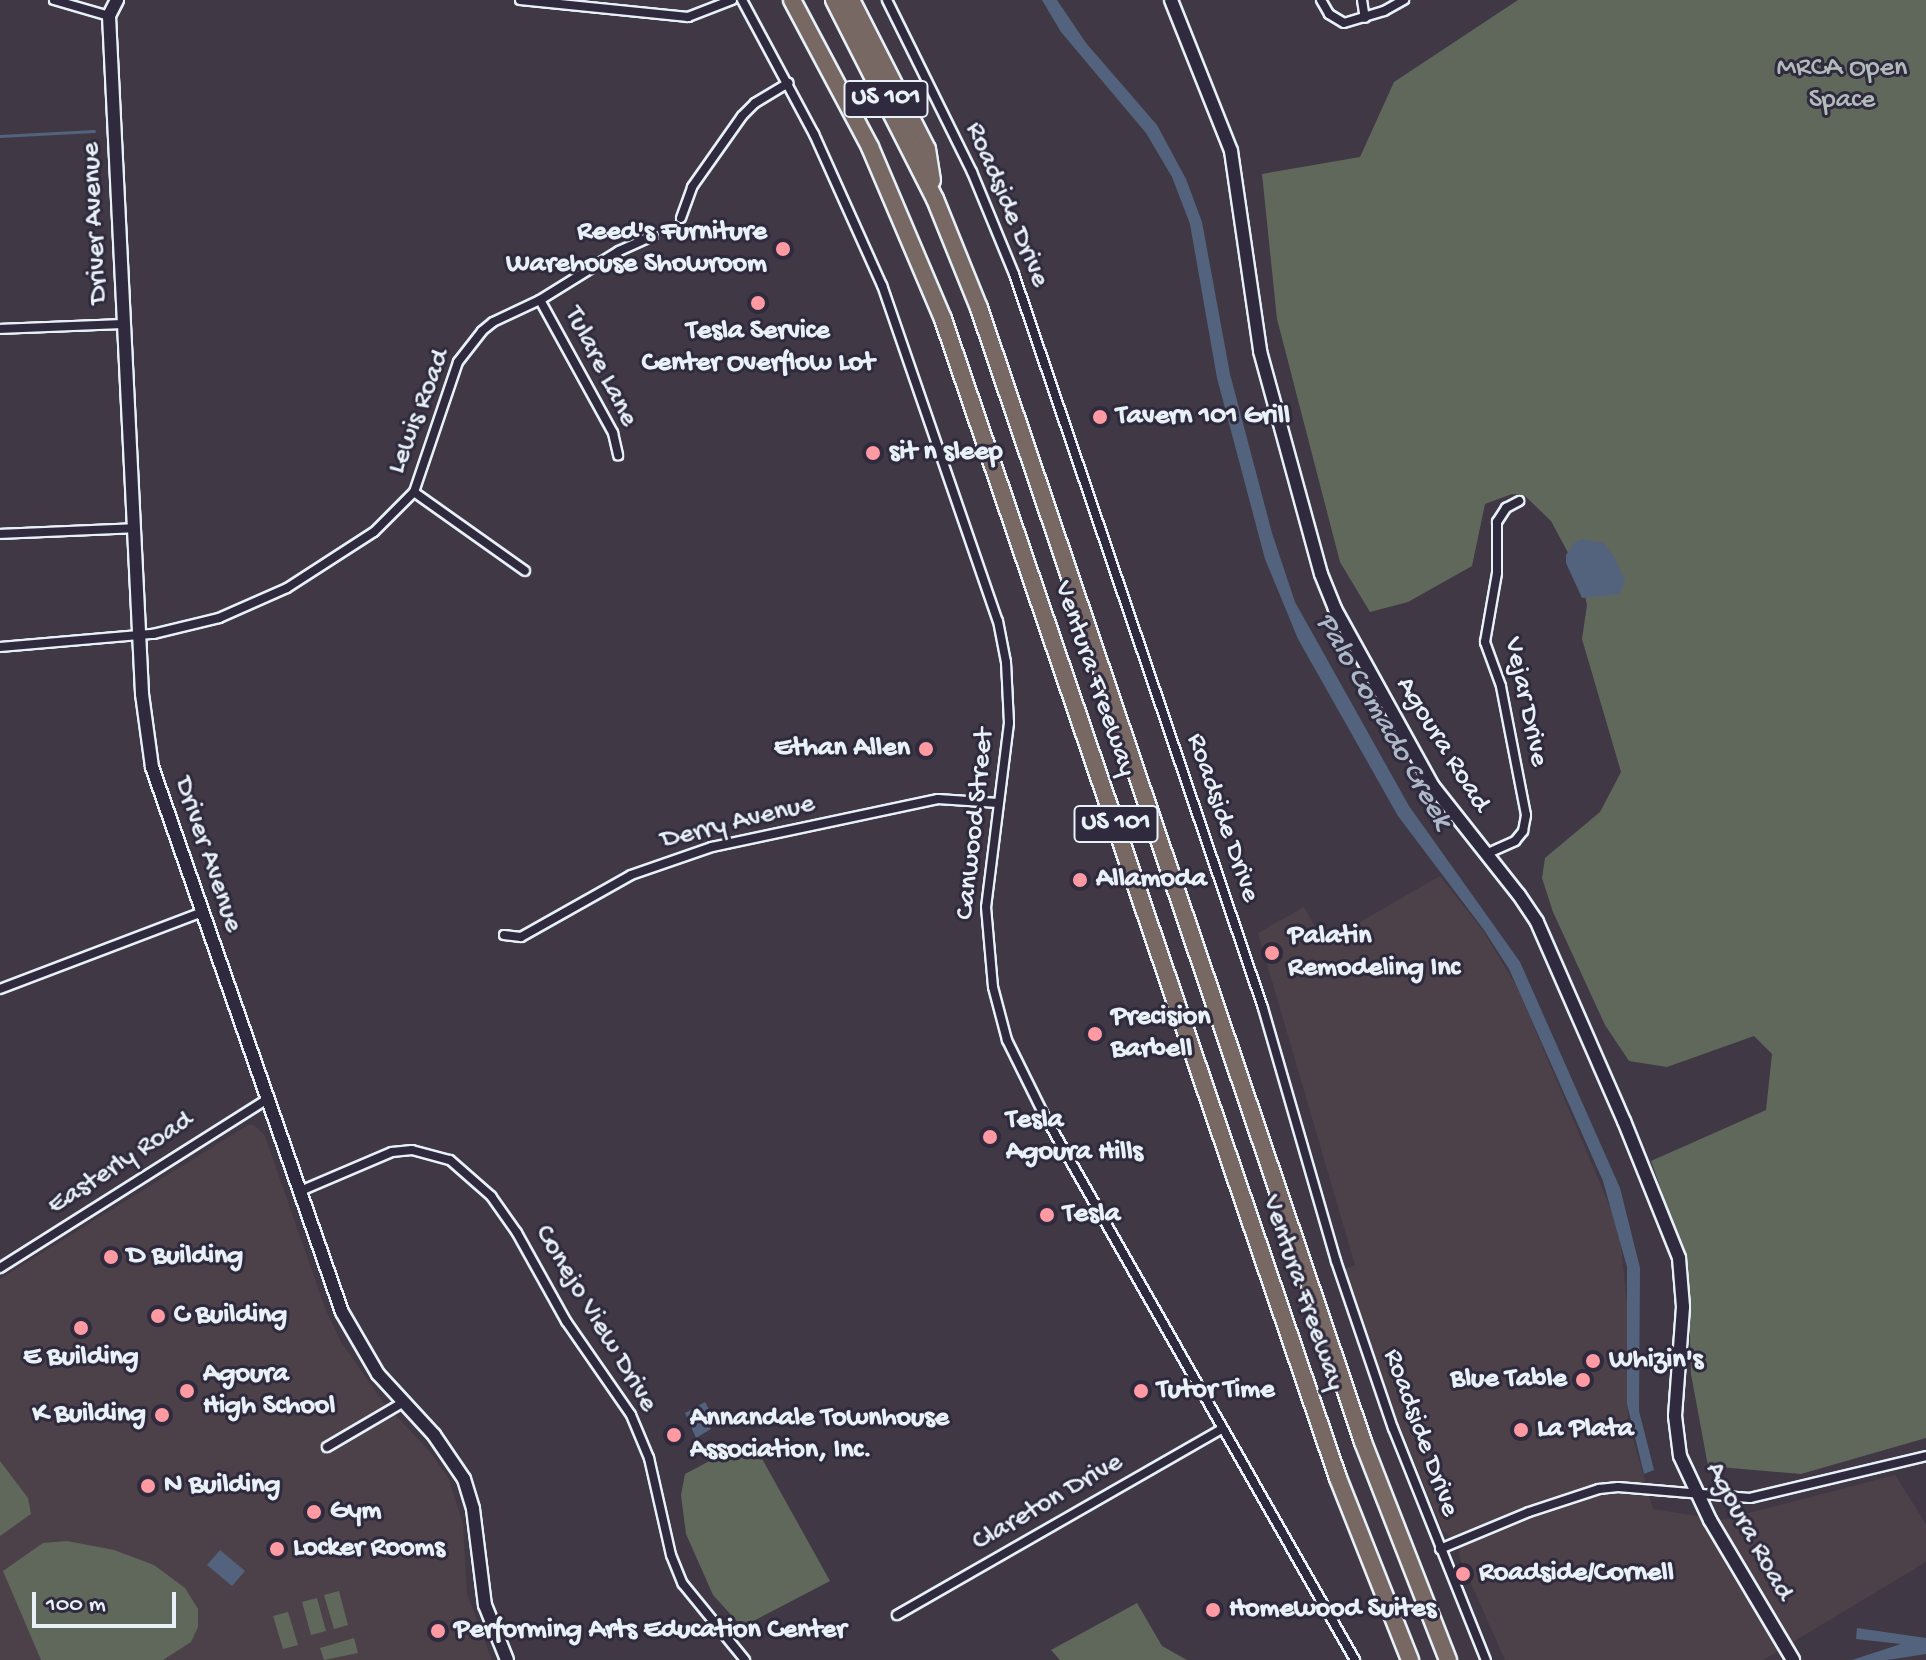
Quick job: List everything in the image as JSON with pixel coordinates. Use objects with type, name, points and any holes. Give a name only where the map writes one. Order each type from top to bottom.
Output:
[{"type":"highway","name":"Ventura Freeway","points":[[792,0],[829,64],[870,147],[943,319],[1338,1478],[1410,1660]]},
{"type":"highway","name":"Ventura Freeway","points":[[834,0],[935,199],[979,308],[1363,1442],[1448,1660]]},
{"type":"highway","points":[[851,0],[927,149],[935,199]]},
{"type":"main road","name":"Driver Avenue","points":[[117,0],[109,16],[145,726],[152,767],[200,913],[342,1312],[378,1374],[434,1435],[464,1479],[473,1509],[485,1605],[507,1660]]},
{"type":"main road","name":"Agoura Road","points":[[1171,0],[1231,151],[1260,351],[1321,574],[1335,609],[1432,785],[1537,922],[1670,1230],[1682,1286],[1675,1389],[1677,1437],[1686,1472],[1793,1660]]},
{"type":"street","points":[[54,0],[109,16]]},
{"type":"street","points":[[520,0],[688,17],[732,0]]},
{"type":"street","name":"Canwood Street","points":[[742,0],[788,83],[843,194],[882,285],[998,621],[1006,662],[1009,723],[988,879],[987,941],[993,987],[1007,1040],[1043,1113],[1355,1660]]},
{"type":"street","name":"Roadside Drive","points":[[887,0],[972,172],[1014,274],[1263,1008],[1341,1275],[1393,1428],[1486,1660]]},
{"type":"street","points":[[1321,0],[1336,21],[1365,18],[1404,0]]},
{"type":"street","points":[[1362,0],[1365,18]]},
{"type":"street","points":[[681,218],[692,187],[742,116],[755,103],[788,83]]},
{"type":"street","name":"Lewis Road","points":[[0,647],[140,635],[219,618],[275,595],[374,532],[414,492],[463,354],[493,322],[540,300],[606,258],[653,236]]},
{"type":"street","name":"Tulare Lane","points":[[540,300],[613,433],[618,455]]},
{"type":"street","points":[[0,329],[125,324]]},
{"type":"street","points":[[414,492],[525,571]]},
{"type":"street","name":"Vejar Drive","points":[[1486,854],[1515,841],[1523,831],[1526,815],[1501,686],[1485,642],[1497,573],[1497,522],[1506,508],[1519,501]]},
{"type":"street","points":[[0,534],[136,528]]},
{"type":"street","name":"Derry Avenue","points":[[504,935],[521,937],[631,875],[728,842],[938,799],[998,803]]},
{"type":"street","points":[[0,989],[200,913]]},
{"type":"street","name":"Easterly Road","points":[[0,1268],[266,1100]]},
{"type":"street","name":"Conejo View Drive","points":[[298,1192],[392,1152],[412,1150],[450,1160],[491,1196],[517,1233],[566,1321],[631,1415],[649,1458],[671,1555],[683,1584],[745,1660]]},
{"type":"street","points":[[327,1447],[402,1403]]},
{"type":"street","name":"Clareton Drive","points":[[897,1615],[1222,1429]]},
{"type":"street","points":[[1440,1549],[1529,1512],[1599,1489],[1618,1487],[1732,1498],[1766,1495],[1926,1456]]},
{"type":"shaded area","points":[[1440,876],[1484,932],[1517,987],[1619,1228],[1627,1303],[1628,1421],[1653,1509],[1722,1520],[1895,1475],[1926,1524],[1926,1562],[1763,1660],[1505,1660],[1460,1559],[1459,1548],[1454,1549],[1448,1534],[1443,1532],[1398,1422],[1345,1269],[1355,1265],[1258,933],[1304,907],[1324,943]]},
{"type":"shaded area","name":"Agoura High School","points":[[248,1125],[254,1125],[265,1136],[325,1308],[341,1342],[383,1402],[431,1453],[449,1479],[463,1524],[467,1594],[492,1660],[0,1660],[0,1279]]},
{"type":"green space","name":"MRCA Open Space","points":[[1518,0],[1926,0],[1926,1438],[1801,1474],[1708,1466],[1691,1374],[1688,1266],[1651,1161],[1766,1110],[1772,1054],[1754,1036],[1667,1067],[1629,1061],[1605,1025],[1553,912],[1542,878],[1545,858],[1600,812],[1621,772],[1582,639],[1587,605],[1581,577],[1551,521],[1524,495],[1512,494],[1485,504],[1472,566],[1408,602],[1370,612],[1340,562],[1277,319],[1262,174],[1360,157],[1394,82]]},
{"type":"green space","points":[[751,1439],[830,1581],[742,1627],[713,1595],[686,1534],[681,1495],[685,1474]]},
{"type":"green space","points":[[0,1461],[28,1498],[31,1514],[0,1536]]},
{"type":"green space","points":[[67,1541],[114,1550],[154,1565],[185,1588],[198,1609],[198,1627],[191,1642],[163,1660],[41,1660],[3,1571],[43,1543]]},
{"type":"green space","points":[[339,1591],[348,1625],[334,1629],[324,1595]]},
{"type":"green space","points":[[317,1598],[326,1631],[311,1635],[302,1602]]},
{"type":"green space","points":[[1137,1603],[1162,1646],[1187,1660],[1060,1660],[1051,1650]]},
{"type":"green space","points":[[288,1612],[298,1645],[283,1649],[273,1616]]},
{"type":"green space","points":[[354,1638],[358,1653],[324,1660],[320,1648]]},
{"type":"water","points":[[1042,0],[1057,0],[1086,43],[1157,125],[1186,179],[1202,222],[1230,374],[1272,533],[1295,602],[1409,806],[1520,962],[1620,1188],[1640,1268],[1639,1411],[1654,1470],[1644,1474],[1627,1404],[1627,1267],[1603,1181],[1509,969],[1484,930],[1398,816],[1298,639],[1265,559],[1217,378],[1190,224],[1172,177],[1146,133],[1061,32]]},
{"type":"water","points":[[1583,539],[1604,543],[1615,558],[1625,580],[1620,594],[1582,598],[1566,563],[1566,555],[1575,542]]},
{"type":"water","points":[[705,1402],[710,1411],[703,1415],[711,1429],[696,1438],[685,1413]]},
{"type":"water","points":[[220,1550],[245,1571],[232,1586],[207,1565]]},
{"type":"water","points":[[1857,1628],[1926,1638],[1926,1654],[1887,1660],[1852,1660],[1901,1644],[1856,1639]]},
{"type":"waterway","points":[[0,136],[94,131]]},
{"type":"place","name":"Reed's Furniture Warehouse Showroom","points":[[783,249]]},
{"type":"place","name":"Tesla Service Center Overflow Lot","points":[[758,303]]},
{"type":"place","name":"Tavern 101 Grill","points":[[1100,417]]},
{"type":"place","name":"sit n sleep","points":[[873,453]]},
{"type":"place","name":"Ethan Allen","points":[[926,749]]},
{"type":"place","name":"Allamoda","points":[[1080,880]]},
{"type":"place","name":"Palatin Remodeling Inc","points":[[1272,953]]},
{"type":"place","name":"Precision Barbell","points":[[1095,1034]]},
{"type":"place","name":"Tesla Agoura Hills","points":[[990,1137]]},
{"type":"place","name":"Tesla","points":[[1047,1215]]},
{"type":"place","name":"D Building","points":[[111,1257]]},
{"type":"place","name":"C Building","points":[[158,1316]]},
{"type":"place","name":"E Building","points":[[81,1328]]},
{"type":"place","name":"Whizin's","points":[[1593,1361]]},
{"type":"place","name":"Blue Table","points":[[1583,1380]]},
{"type":"place","name":"Agoura High School","points":[[187,1391]]},
{"type":"place","name":"Tutor Time","points":[[1141,1391]]},
{"type":"place","name":"K Building","points":[[162,1415]]},
{"type":"place","name":"La Plata","points":[[1521,1430]]},
{"type":"place","name":"Annandale Townhouse Association, Inc.","points":[[674,1435]]},
{"type":"place","name":"N Building","points":[[148,1486]]},
{"type":"place","name":"Gym","points":[[314,1512]]},
{"type":"place","name":"Locker Rooms","points":[[277,1549]]},
{"type":"place","name":"Roadside/Cornell","points":[[1463,1574]]},
{"type":"place","name":"Homewood Suites","points":[[1213,1610]]},
{"type":"place","name":"Performing Arts Education Center","points":[[438,1631]]},
{"type":"water label","name":"Palo Comado Creek","points":[[1382,722]]}]
